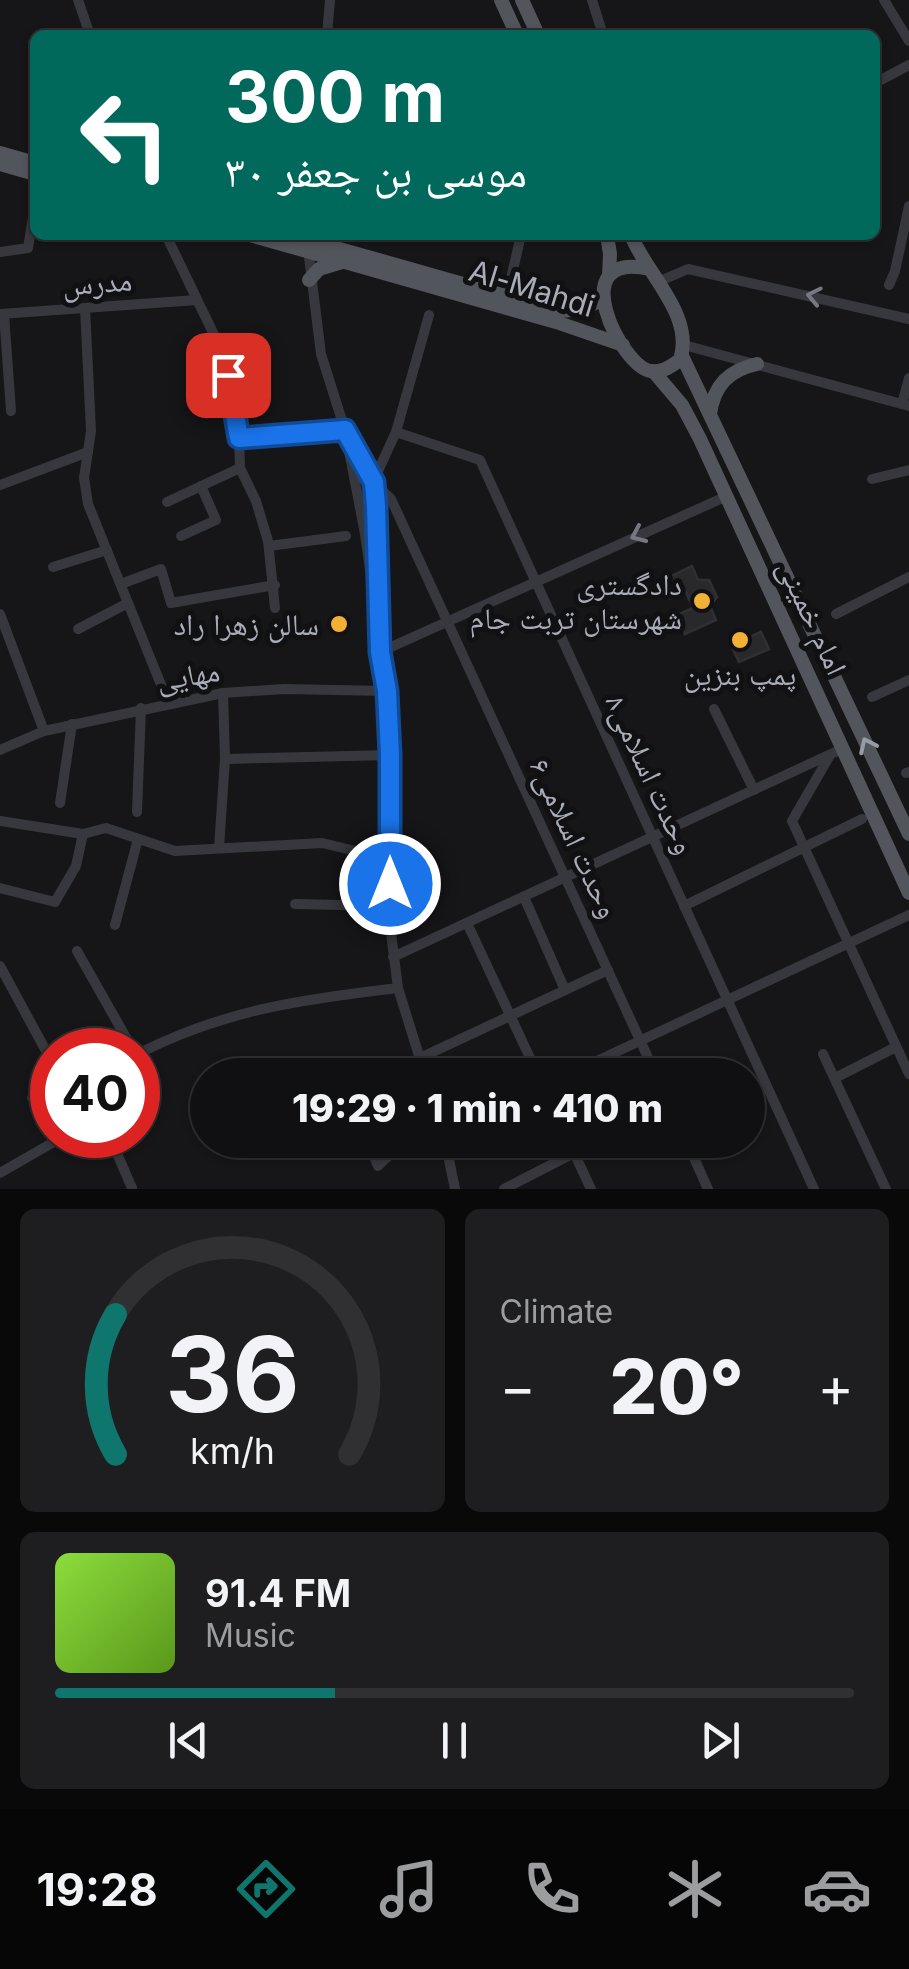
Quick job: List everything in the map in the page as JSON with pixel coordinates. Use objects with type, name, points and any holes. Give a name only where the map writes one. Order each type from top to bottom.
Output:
[{"type":"main road","points":[[501,0],[515,30]]},
{"type":"main road","points":[[522,0],[536,30]]},
{"type":"main road","points":[[0,153],[9,163]]},
{"type":"main road","points":[[607,240],[609,276]]},
{"type":"main road","name":"امام خمینی","points":[[633,240],[681,329],[683,350],[710,415],[907,830]]},
{"type":"main road","name":"Al-Mahdi","points":[[308,242],[343,262],[556,322],[623,346]]},
{"type":"main road","name":"Al-Mahdi","points":[[308,242],[559,311],[585,309],[603,298]]},
{"type":"main road","points":[[309,280],[319,269],[343,262]]},
{"type":"main road","points":[[623,346],[603,298],[604,285],[624,265],[655,275]]},
{"type":"main road","name":"امام خمینی","points":[[623,346],[640,368],[654,372],[682,405],[700,439],[909,892]]},
{"type":"main road","points":[[654,372],[666,370],[683,350]]},
{"type":"main road","points":[[710,415],[719,386],[729,375],[758,364]]},
{"type":"main road","points":[[700,439],[706,426],[718,430]]},
{"type":"main road","points":[[868,800],[881,802],[888,790]]},
{"type":"main road","points":[[884,836],[892,826],[907,830]]},
{"type":"street","points":[[78,0],[88,30]]},
{"type":"street","points":[[327,30],[330,0]]},
{"type":"street","points":[[592,0],[601,30]]},
{"type":"street","points":[[884,0],[909,41]]},
{"type":"street","points":[[880,80],[909,65]]},
{"type":"street","points":[[888,285],[896,271],[909,207]]},
{"type":"street","points":[[0,252],[28,248],[30,236]]},
{"type":"street","points":[[168,240],[217,340],[228,375],[240,468],[256,501],[268,546],[275,608]]},
{"type":"street","points":[[507,296],[520,240]]},
{"type":"street","points":[[308,242],[309,280],[321,354],[345,430],[365,534],[387,691],[393,957],[398,988],[420,1058],[608,970]]},
{"type":"street","points":[[896,271],[909,266]]},
{"type":"street","points":[[655,275],[688,269],[909,319]]},
{"type":"street","name":"مدرس","points":[[2,314],[197,300]]},
{"type":"street","points":[[85,308],[90,431],[84,478],[88,504],[168,702]]},
{"type":"street","points":[[2,314],[11,411]]},
{"type":"street","points":[[380,652],[379,534],[374,482],[396,432],[429,316]]},
{"type":"street","points":[[683,350],[758,364],[905,405],[909,378]]},
{"type":"street","points":[[239,438],[345,430]]},
{"type":"street","name":"وحدت اسلامی۶","points":[[345,430],[374,482],[391,500],[648,1058]]},
{"type":"street","name":"وحدت اسلامی۸","points":[[396,432],[480,460],[814,1189]]},
{"type":"street","points":[[0,485],[88,452]]},
{"type":"street","points":[[166,502],[240,468]]},
{"type":"street","points":[[872,478],[909,470]]},
{"type":"street","points":[[182,536],[216,520],[201,486]]},
{"type":"street","points":[[380,652],[727,496]]},
{"type":"street","points":[[268,546],[346,536]]},
{"type":"street","points":[[52,567],[107,550]]},
{"type":"street","points":[[121,584],[161,569],[171,603],[274,586]]},
{"type":"street","points":[[836,614],[909,577]]},
{"type":"street","points":[[78,629],[128,603]]},
{"type":"street","points":[[0,614],[44,731]]},
{"type":"street","points":[[872,697],[909,680]]},
{"type":"street","name":"مهایی","points":[[1,750],[44,731],[223,693],[284,689],[387,691]]},
{"type":"street","points":[[219,848],[225,759],[223,693]]},
{"type":"street","points":[[137,812],[141,708]]},
{"type":"street","points":[[714,709],[754,790]]},
{"type":"street","points":[[60,803],[72,724]]},
{"type":"street","points":[[393,957],[844,748]]},
{"type":"street","points":[[225,759],[390,755]]},
{"type":"street","points":[[830,756],[792,821],[909,1074]]},
{"type":"street","points":[[684,906],[862,819]]},
{"type":"street","points":[[0,822],[83,834],[106,828],[175,851],[322,843],[390,859]]},
{"type":"street","points":[[0,888],[56,902],[76,866],[83,834]]},
{"type":"street","points":[[115,925],[138,839]]},
{"type":"street","points":[[524,897],[566,990]]},
{"type":"street","points":[[294,904],[390,906]]},
{"type":"street","points":[[604,1058],[909,915]]},
{"type":"street","points":[[468,923],[530,1058]]},
{"type":"street","points":[[77,951],[121,1028]]},
{"type":"street","points":[[0,966],[34,1028]]},
{"type":"street","points":[[160,1041],[211,1020],[297,1000],[398,988]]},
{"type":"street","points":[[834,1078],[896,1047]]},
{"type":"street","points":[[823,1054],[886,1189]]},
{"type":"street","points":[[0,1173],[30,1156]]},
{"type":"street","points":[[119,1158],[132,1188]]},
{"type":"street","points":[[448,1158],[455,1189]]},
{"type":"street","points":[[504,1189],[564,1158]]},
{"type":"street","points":[[576,1158],[590,1189]]},
{"type":"street","points":[[694,1158],[708,1189]]},
{"type":"building","name":"دادگستری شهرستان تربت جام","points":[[692,566],[698,580],[709,580],[717,597],[710,606],[716,620],[685,634],[677,615],[693,608],[686,592],[670,599],[661,581]]},
{"type":"building","points":[[761,632],[769,649],[739,662],[731,645]]},
{"type":"place","name":"دادگستری شهرستان تربت جام","points":[[702,601]]},
{"type":"place","name":"سالن زهرا راد","points":[[339,624]]},
{"type":"place","name":"پمپ بنزین","points":[[740,640]]},
{"type":"route","points":[[228,375],[239,438],[345,430],[374,482],[379,534],[380,652],[387,691],[390,755],[390,884]]}]
